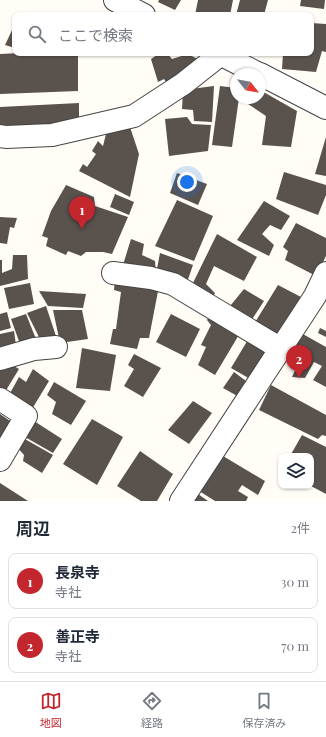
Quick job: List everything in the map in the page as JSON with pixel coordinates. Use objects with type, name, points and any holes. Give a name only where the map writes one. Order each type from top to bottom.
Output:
[{"type":"street","points":[[118,1],[138,12]]},
{"type":"street","points":[[0,136],[52,135],[134,116],[182,84],[217,56]]},
{"type":"street","points":[[224,56],[248,68]]},
{"type":"street","points":[[266,77],[326,108]]},
{"type":"street","points":[[112,273],[151,278],[173,284],[281,348]]},
{"type":"street","points":[[181,501],[315,296],[326,273]]},
{"type":"street","points":[[0,359],[34,349],[56,347]]},
{"type":"street","points":[[0,400],[26,416],[0,460]]},
{"type":"building","points":[[159,0],[181,0],[175,10],[158,2]]},
{"type":"building","points":[[198,0],[233,0],[231,12],[196,12]]},
{"type":"building","points":[[240,0],[268,0],[265,12],[237,12]]},
{"type":"building","points":[[301,0],[325,0],[324,9],[300,6]]},
{"type":"building","points":[[314,23],[326,24],[326,52],[322,51],[316,72],[282,69],[283,56],[314,56]]},
{"type":"building","points":[[12,30],[12,47],[5,45]]},
{"type":"building","points":[[12,53],[12,56],[78,56],[78,91],[0,94],[0,54]]},
{"type":"building","points":[[156,56],[170,56],[172,59],[182,56],[192,56],[205,63],[170,88],[164,79],[158,82],[151,59]]},
{"type":"building","points":[[214,86],[212,122],[194,121],[193,110],[182,109],[183,90]]},
{"type":"building","points":[[220,86],[230,87],[230,104],[238,104],[232,147],[212,145]]},
{"type":"building","points":[[266,93],[297,111],[291,147],[262,145],[266,116],[248,104],[266,104]]},
{"type":"building","points":[[79,103],[79,124],[0,129],[0,107]]},
{"type":"building","points":[[187,117],[192,124],[211,125],[208,151],[169,156],[165,119]]},
{"type":"building","points":[[130,127],[139,154],[130,197],[79,171],[83,164],[87,167],[96,154],[92,151],[98,141],[103,146],[106,134]]},
{"type":"building","points":[[326,137],[326,176],[315,174]]},
{"type":"building","points":[[284,172],[326,185],[326,195],[318,215],[276,199]]},
{"type":"building","points":[[177,173],[207,184],[198,205],[170,193]]},
{"type":"building","points":[[66,185],[94,197],[95,206],[128,217],[112,254],[103,252],[86,252],[81,256],[68,251],[66,255],[46,246],[48,238],[42,236],[51,211]]},
{"type":"building","points":[[115,194],[134,202],[129,215],[110,207]]},
{"type":"building","points":[[177,200],[213,216],[194,261],[155,246]]},
{"type":"building","points":[[264,201],[290,216],[281,230],[270,225],[262,234],[274,245],[269,256],[237,240]]},
{"type":"building","points":[[0,217],[17,218],[14,228],[10,227],[7,244],[0,243]]},
{"type":"building","points":[[296,223],[326,238],[326,256],[316,276],[285,260],[288,251],[283,247]]},
{"type":"building","points":[[217,234],[257,257],[244,281],[214,266],[206,284],[215,293],[211,301],[191,287]]},
{"type":"building","points":[[131,239],[144,244],[142,255],[155,261],[156,274],[122,268]]},
{"type":"building","points":[[160,253],[193,265],[186,285],[156,274]]},
{"type":"building","points":[[13,255],[27,255],[28,279],[0,286],[0,260],[2,260],[2,273],[12,269]]},
{"type":"building","points":[[115,279],[159,286],[149,338],[140,338],[137,349],[110,344],[113,329],[116,329],[121,292],[114,290]]},
{"type":"building","points":[[30,283],[34,304],[9,309],[4,288]]},
{"type":"building","points":[[278,285],[301,297],[277,338],[254,324]]},
{"type":"building","points":[[244,289],[264,301],[249,324],[226,311]]},
{"type":"building","points":[[39,291],[86,294],[83,308],[48,306]]},
{"type":"building","points":[[46,306],[56,336],[41,341],[27,313]]},
{"type":"building","points":[[53,310],[82,310],[88,339],[60,343]]},
{"type":"building","points":[[7,312],[11,328],[0,331],[0,314]]},
{"type":"building","points":[[211,313],[240,333],[215,375],[198,365],[206,347],[201,345],[211,325],[207,320]]},
{"type":"building","points":[[26,314],[36,339],[20,344],[11,319]]},
{"type":"building","points":[[171,314],[200,329],[186,357],[156,342]]},
{"type":"building","points":[[320,328],[326,331],[326,337],[318,333]]},
{"type":"building","points":[[14,331],[16,345],[0,350],[0,334]]},
{"type":"building","points":[[301,333],[326,347],[326,387],[313,380],[322,366],[314,362],[305,378],[292,377],[303,353],[292,346]]},
{"type":"building","points":[[249,338],[265,348],[267,360],[252,380],[231,368]]},
{"type":"building","points":[[82,348],[116,355],[110,391],[76,388]]},
{"type":"building","points":[[134,354],[161,368],[143,397],[124,386],[134,369],[128,365]]},
{"type":"building","points":[[9,363],[19,369],[5,392],[0,389],[0,369],[4,370]]},
{"type":"building","points":[[33,369],[49,381],[32,409],[9,395],[19,377],[26,382]]},
{"type":"building","points":[[234,372],[250,384],[241,398],[223,388]]},
{"type":"building","points":[[54,382],[86,401],[71,425],[52,414],[56,402],[47,395]]},
{"type":"building","points":[[271,385],[326,415],[326,436],[322,435],[318,439],[259,410]]},
{"type":"building","points":[[193,401],[212,413],[189,444],[168,430]]},
{"type":"building","points":[[0,414],[13,423],[0,443]]},
{"type":"building","points":[[92,419],[123,437],[97,485],[63,464]]},
{"type":"building","points":[[34,421],[62,439],[53,453],[25,437]]},
{"type":"building","points":[[302,435],[326,447],[326,494],[314,488],[314,453],[292,453]]},
{"type":"building","points":[[23,438],[53,455],[42,473],[23,461],[24,455],[17,447]]},
{"type":"building","points":[[140,451],[173,474],[157,501],[141,501],[117,486]]},
{"type":"building","points":[[218,453],[265,481],[258,495],[242,485],[238,491],[248,497],[246,501],[215,501],[196,489]]},
{"type":"building","points":[[0,483],[28,501],[0,501]]},
{"type":"building","points":[[198,494],[208,501],[193,501]]},
{"type":"place","name":"長泉寺","points":[[82,229]]},
{"type":"place","name":"善正寺","points":[[299,378]]}]
